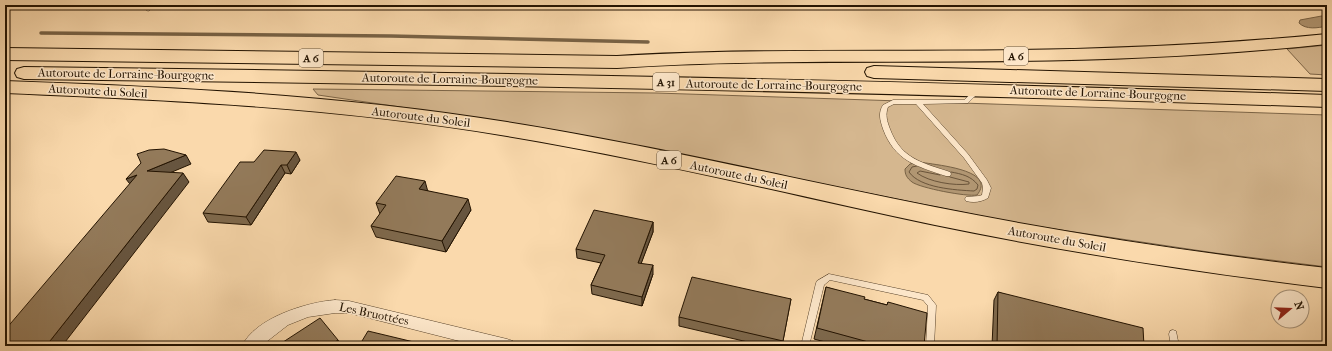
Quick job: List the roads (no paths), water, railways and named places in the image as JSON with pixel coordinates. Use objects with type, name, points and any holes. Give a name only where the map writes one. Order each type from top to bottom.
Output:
[{"type":"highway","name":"A 6","points":[[5,54],[617,62],[705,57],[1113,54],[1222,49],[1327,39]]},
{"type":"highway","name":"Autoroute de Lorraine-Bourgogne","points":[[617,62],[706,68],[1018,75],[1327,85]]},
{"type":"highway","name":"Autoroute de Lorraine-Bourgogne","points":[[5,73],[516,80],[978,90],[1327,101]]},
{"type":"highway","name":"Autoroute du Soleil","points":[[5,87],[266,101],[368,110],[464,122],[606,147],[938,216],[1069,241],[1193,262],[1327,278]]},
{"type":"street","name":"Les Bruottées","points":[[250,346],[280,322],[299,313],[319,307],[335,305],[349,307],[507,346]]},
{"type":"lane","points":[[948,174],[912,160],[896,150],[891,143],[883,114],[885,106],[893,102],[966,102],[978,90]]},
{"type":"lane","points":[[918,102],[966,156],[985,182],[987,188],[985,196],[980,199],[969,199]]},
{"type":"lane","points":[[805,346],[820,283],[829,277],[926,297],[932,305],[930,346]]},
{"type":"lane","points":[[1173,334],[1175,346]]},
{"type":"water","points":[[1327,15],[1327,26],[1309,28],[1299,23],[1300,20]]},
{"type":"water","points":[[920,162],[950,167],[972,174],[979,179],[981,186],[977,195],[944,192],[912,182],[905,173],[905,169],[910,164]]},
{"type":"waterway","points":[[41,33],[391,36],[648,42]]}]
